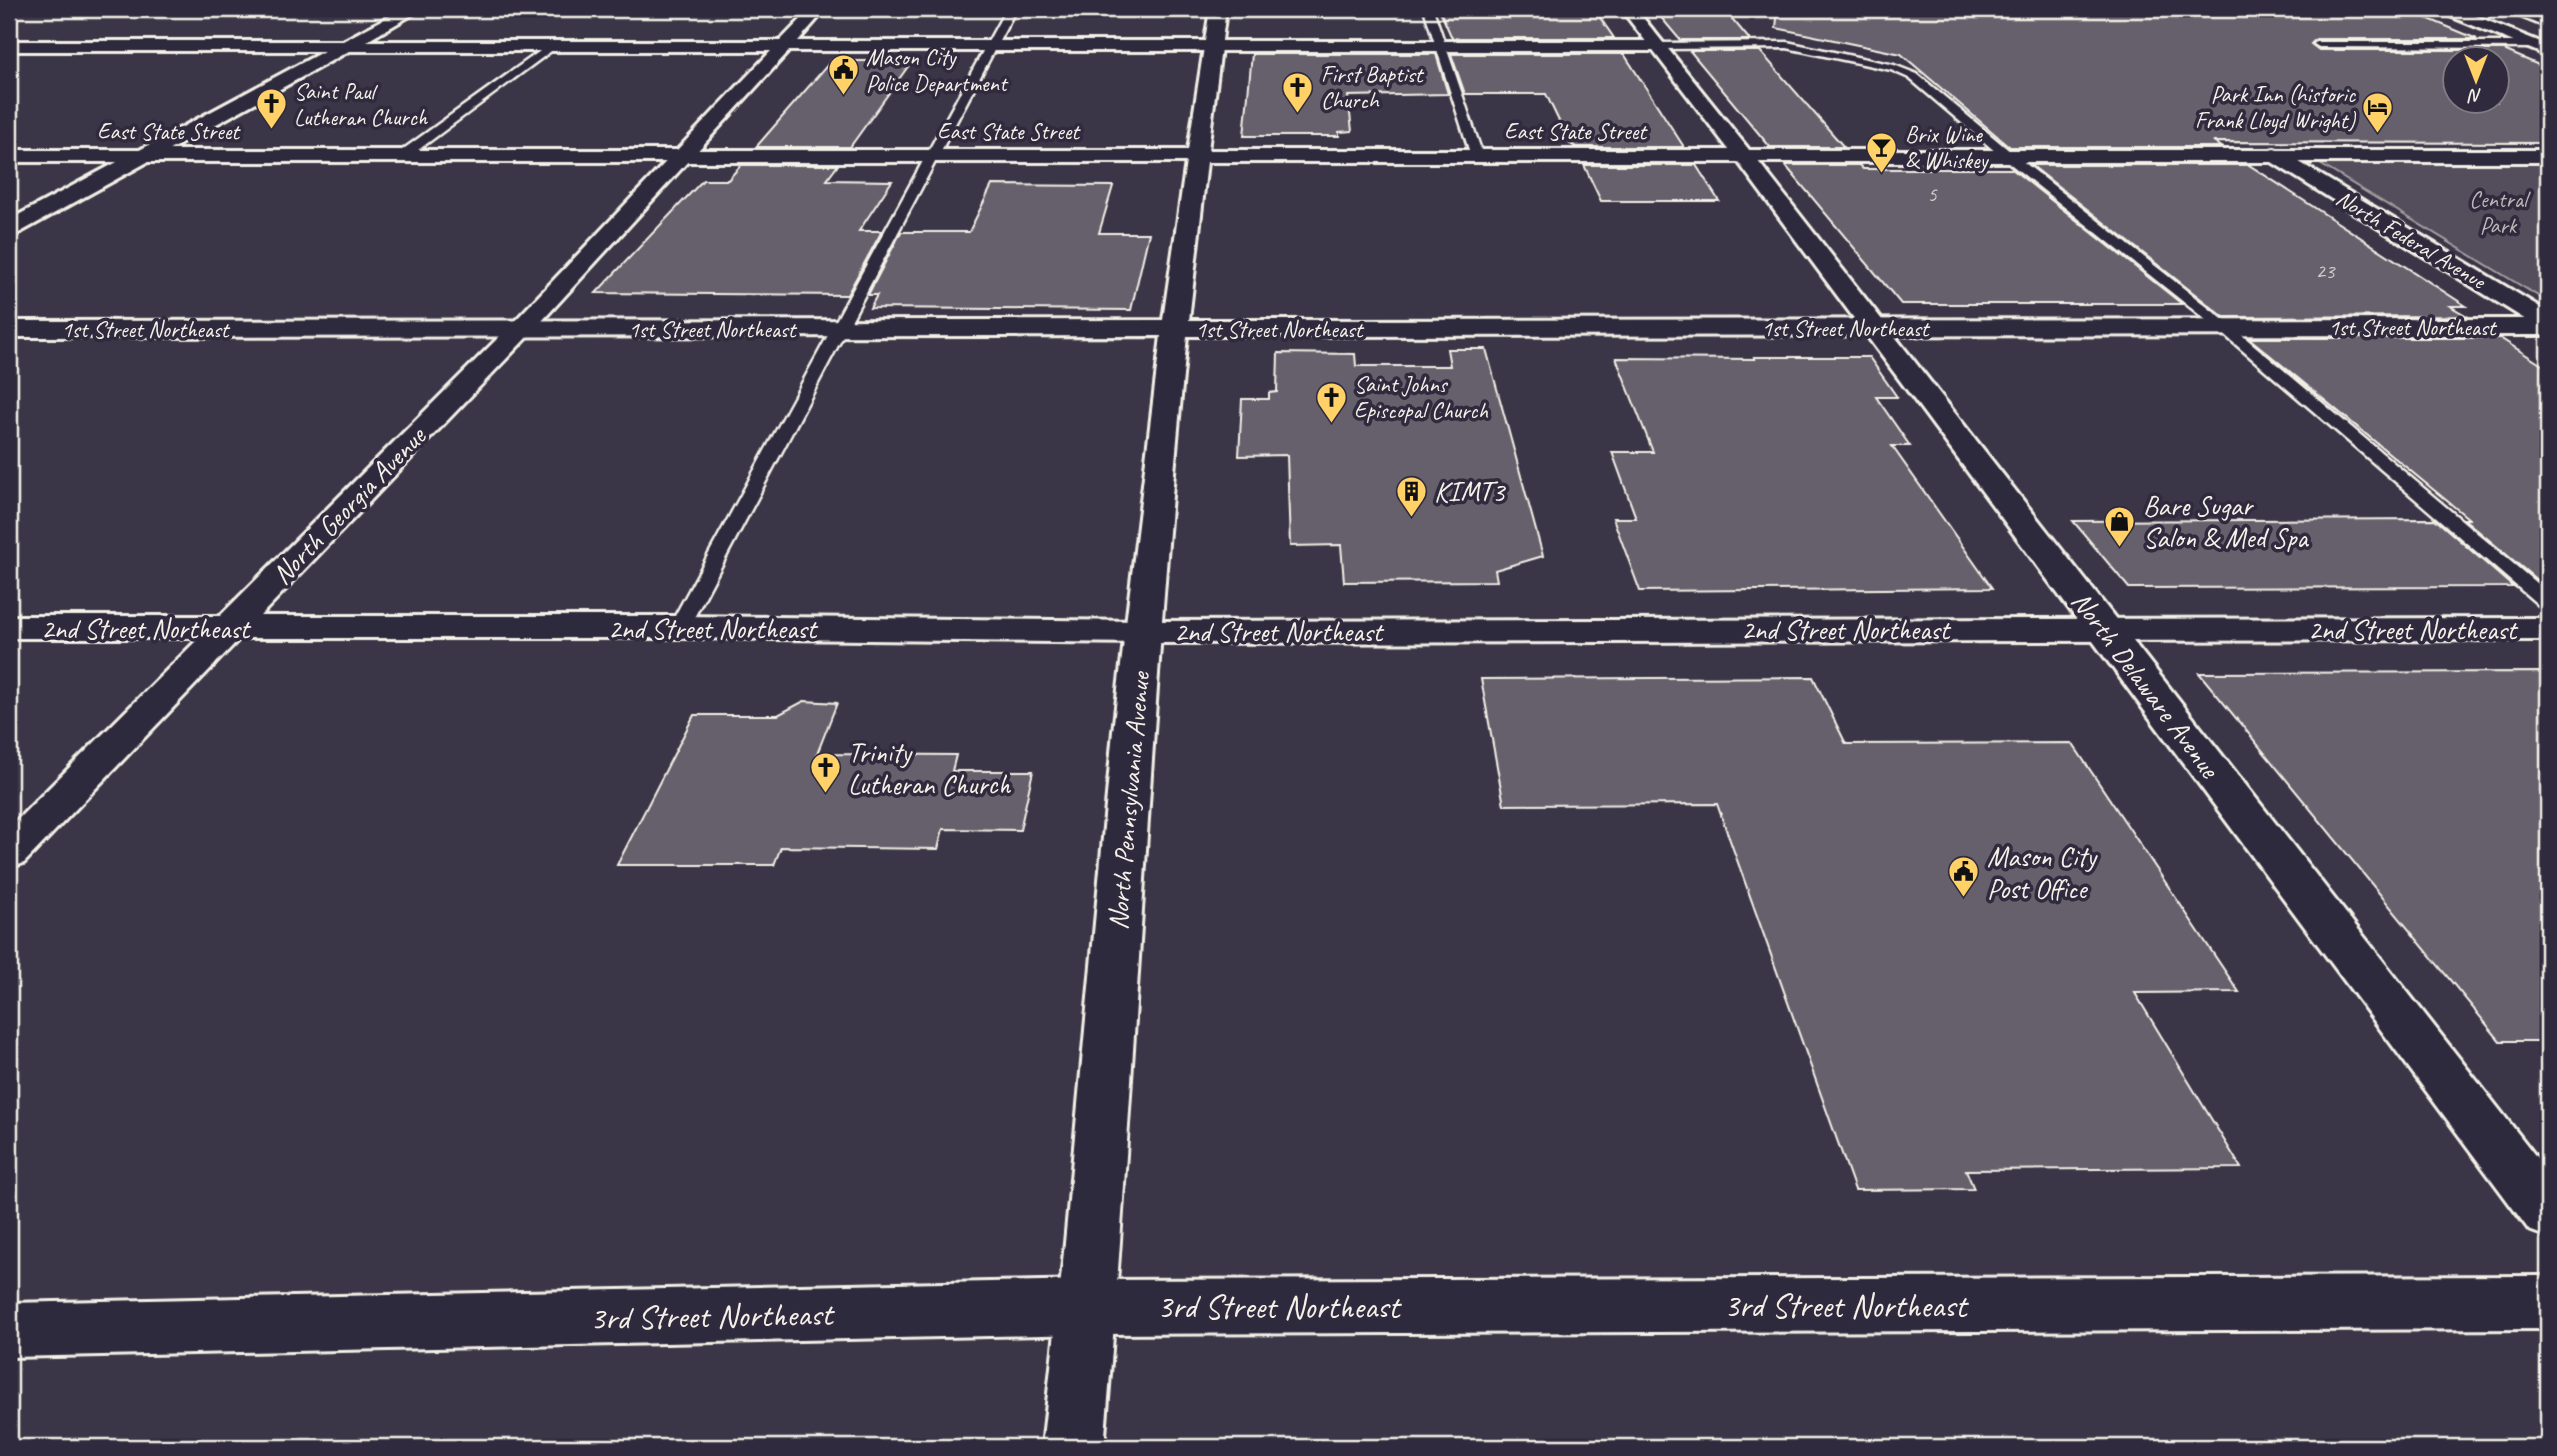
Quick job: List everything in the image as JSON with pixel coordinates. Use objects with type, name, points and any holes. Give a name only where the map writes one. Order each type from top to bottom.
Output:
[{"type":"main road","points":[[9,229],[414,9]]},
{"type":"main road","name":"North Georgia Avenue","points":[[9,853],[521,329],[819,9]]},
{"type":"main road","name":"North Pennsylvania Avenue","points":[[1073,1447],[1088,1307],[1142,632],[1175,329],[1218,9]]},
{"type":"main road","name":"North Delaware Avenue","points":[[1628,9],[1743,155],[2548,1213]]},
{"type":"main road","points":[[2445,9],[2544,47]]},
{"type":"main road","points":[[9,46],[1657,46]]},
{"type":"main road","name":"North Federal Avenue","points":[[2274,155],[2548,325]]},
{"type":"main road","name":"East State Street","points":[[9,156],[2547,156]]},
{"type":"main road","name":"1st Street Northeast","points":[[9,329],[2225,328],[2548,325]]},
{"type":"main road","name":"2nd Street Northeast","points":[[9,627],[679,627],[1142,632],[2548,629]]},
{"type":"main road","name":"3rd Street Northeast","points":[[9,1330],[1088,1307],[2548,1302]]},
{"type":"lane","points":[[679,627],[1011,9]]},
{"type":"lane","points":[[1428,9],[1477,156]]},
{"type":"lane","points":[[2505,9],[2548,25]]},
{"type":"lane","points":[[2319,44],[2544,47]]},
{"type":"lane","points":[[1657,46],[1787,45],[1894,68],[1913,76],[2007,155],[2225,328],[2548,603]]},
{"type":"lane","points":[[402,156],[554,46]]},
{"type":"green space","name":"Central Park","points":[[2315,161],[2548,162],[2548,302]]},
{"type":"building","points":[[1439,9],[1594,9],[1614,38],[1452,38]]},
{"type":"building","points":[[1654,9],[1724,9],[1750,40],[1680,40]]},
{"type":"building","points":[[1778,9],[2405,9],[2477,39],[2316,39],[2311,44],[2319,50],[2442,50],[2442,116],[2512,116],[2512,53],[2548,69],[2548,143],[2213,142],[2222,147],[2010,147],[1901,54],[1776,28]]},
{"type":"building","points":[[1690,51],[1760,51],[1844,147],[1770,147]]},
{"type":"building","points":[[1252,54],[1436,54],[1448,94],[1348,96],[1352,131],[1339,132],[1339,136],[1244,136]]},
{"type":"building","points":[[1451,54],[1624,54],[1684,147],[1576,147],[1570,144],[1546,94],[1465,94]]},
{"type":"building","name":"Mason City Police Department","points":[[831,61],[912,61],[850,147],[756,147]]},
{"type":"building","points":[[741,165],[838,165],[827,180],[892,181],[859,231],[882,231],[847,295],[596,293],[703,180],[728,180]]},
{"type":"building","points":[[1584,165],[1696,165],[1719,201],[1601,201]]},
{"type":"building","points":[[1785,165],[1859,165],[1863,169],[2012,169],[2182,304],[1901,304]]},
{"type":"building","points":[[2031,165],[2249,165],[2466,306],[2450,306],[2467,316],[2224,317]]},
{"type":"building","points":[[992,185],[1113,186],[1099,233],[1149,233],[1131,310],[870,308],[877,295],[868,295],[901,232],[969,232]]},
{"type":"building","points":[[2249,338],[2500,338],[2548,369],[2548,586],[2544,586],[2464,519],[2469,519]]},
{"type":"building","points":[[1447,349],[1486,349],[1543,556],[1495,570],[1497,581],[1344,582],[1341,545],[1290,546],[1287,455],[1239,456],[1242,399],[1269,399],[1269,393],[1277,392],[1278,353],[1355,354],[1356,366],[1450,366]]},
{"type":"building","points":[[1754,357],[1869,357],[1897,397],[1876,397],[1910,446],[1892,446],[1992,588],[1640,591],[1613,518],[1636,518],[1612,452],[1653,452],[1616,358],[1755,359]]},
{"type":"building","points":[[2435,519],[2513,587],[2129,588],[2073,521]]},
{"type":"building","points":[[2548,672],[2548,1041],[2500,1041],[2199,673]]},
{"type":"building","name":"Mason City Post Office","points":[[1813,677],[1846,744],[2072,743],[2239,992],[2135,993],[2241,1168],[1966,1170],[1974,1189],[1855,1190],[1717,804],[1504,805],[1481,679]]},
{"type":"building","points":[[804,701],[837,703],[817,754],[956,755],[952,771],[1033,771],[1020,830],[943,829],[938,849],[781,847],[774,865],[617,865],[694,715],[778,715]]},
{"type":"place","name":"Mason City Police Department","points":[[843,97]]},
{"type":"place","name":"First Baptist Church","points":[[1298,114]]},
{"type":"place","name":"Saint Paul Lutheran Church","points":[[271,131]]},
{"type":"place","name":"Park Inn (historic Frank Lloyd Wright)","points":[[2378,134]]},
{"type":"place","name":"Brix Wine & Whiskey","points":[[1882,174]]},
{"type":"place","name":"Saint Johns Episcopal Church","points":[[1331,424]]},
{"type":"place","name":"KIMT3","points":[[1411,518]]},
{"type":"place","name":"Bare Sugar Salon & Med Spa","points":[[2120,548]]},
{"type":"place","name":"Trinity Lutheran Church","points":[[825,795]]},
{"type":"place","name":"Mason City Post Office","points":[[1964,899]]}]
